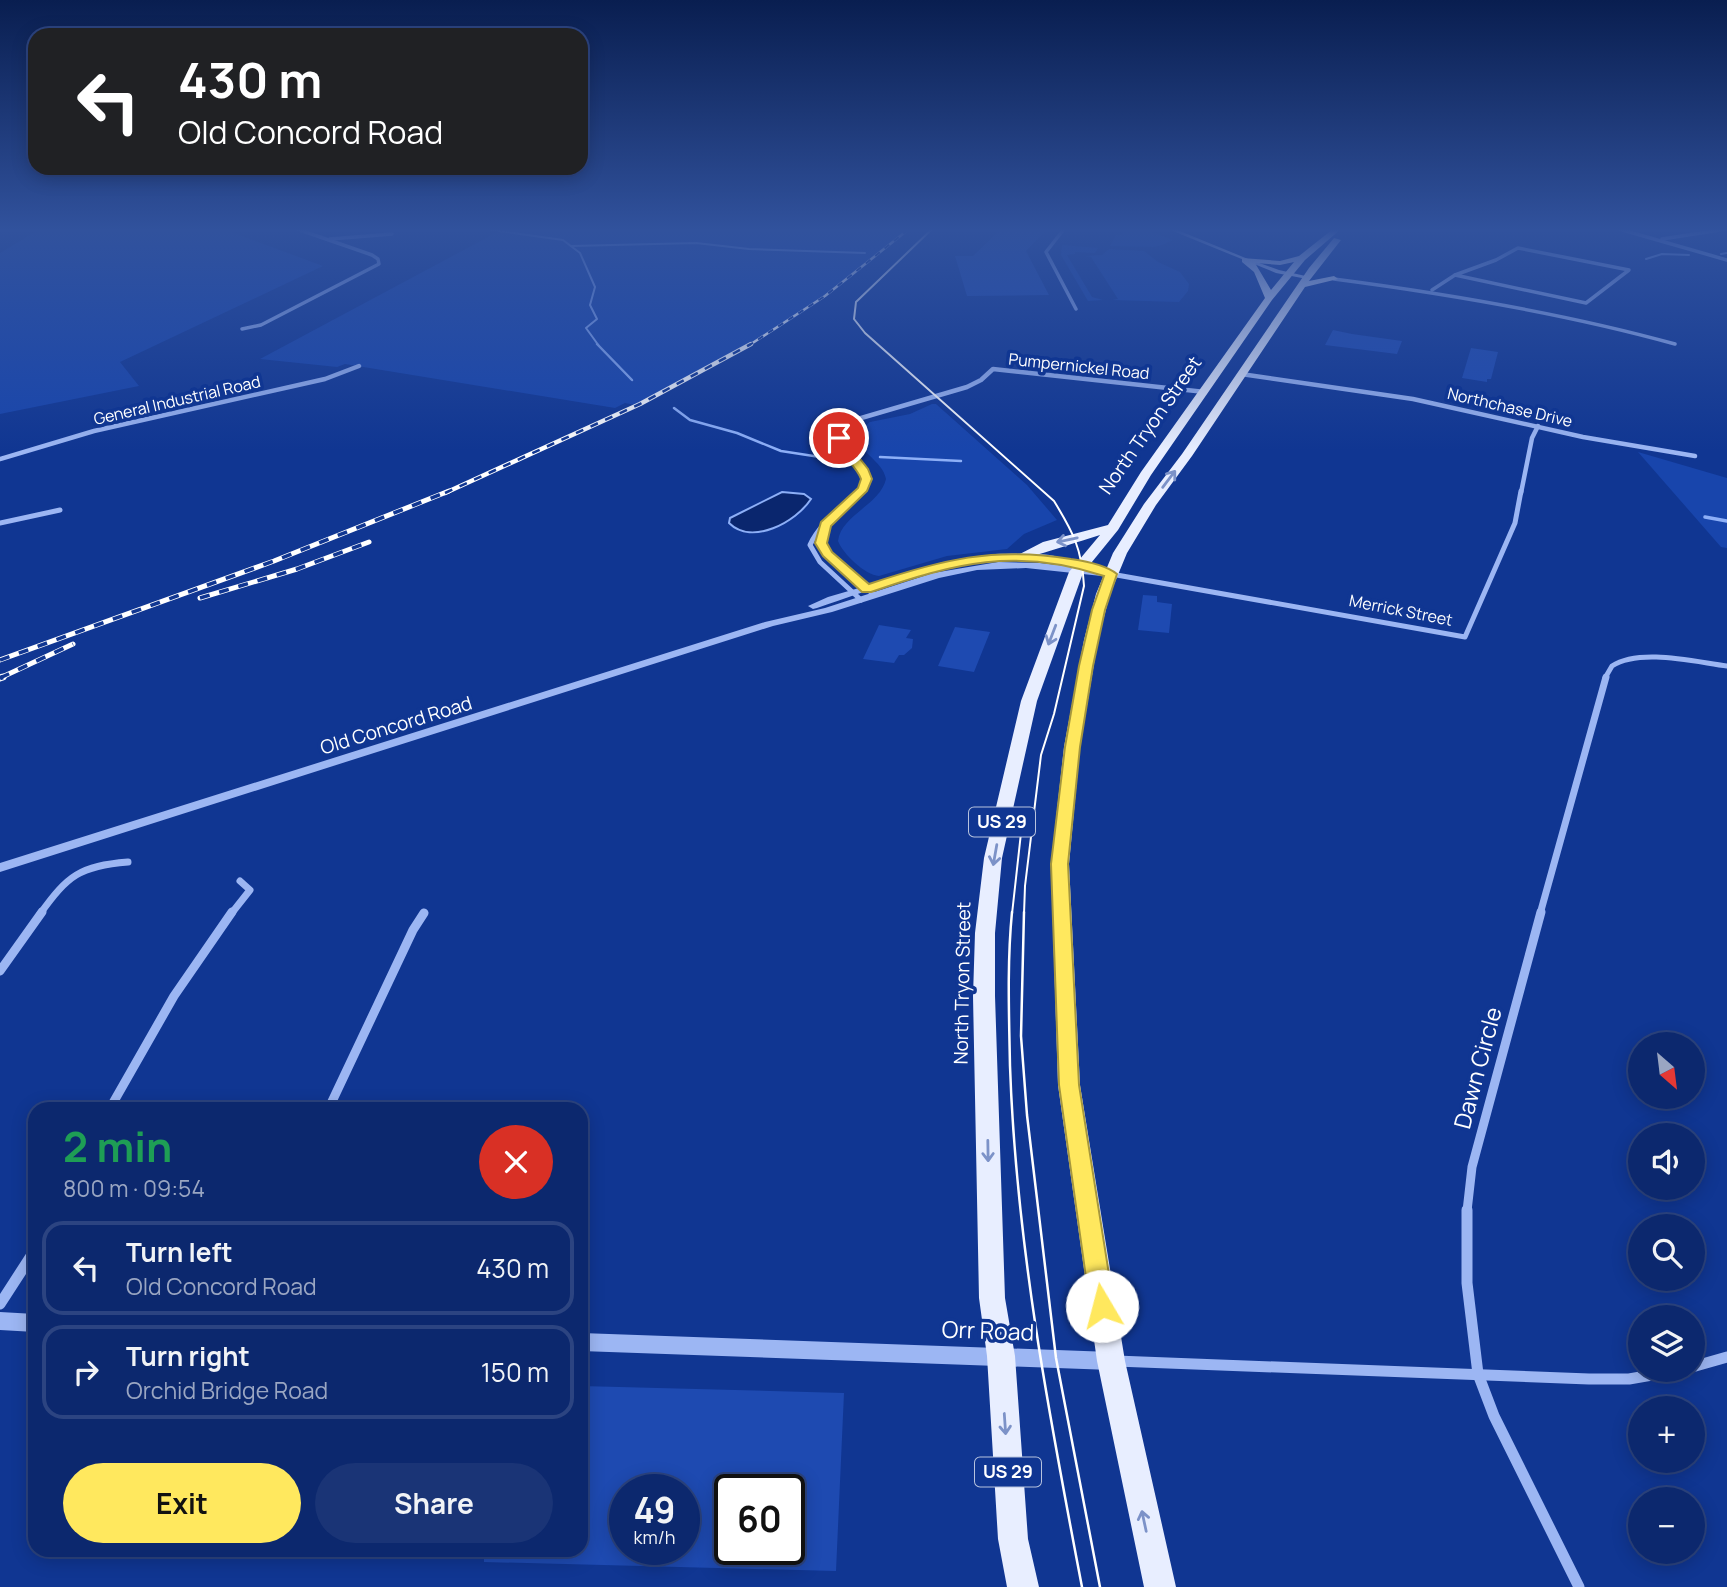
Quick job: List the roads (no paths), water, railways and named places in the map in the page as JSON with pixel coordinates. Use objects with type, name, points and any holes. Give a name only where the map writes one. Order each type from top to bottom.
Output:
[{"type":"main road","name":"North Tryon Street","points":[[1023,1587],[1013,1539],[1001,1356],[992,1297],[984,996],[985,929],[993,859],[1029,701],[1079,568],[1113,527],[1145,475],[1266,303]]},
{"type":"main road","name":"US 29","points":[[1160,1587],[1111,1361],[1069,1085],[1060,864],[1065,808],[1091,640],[1111,574],[1150,504],[1290,303]]},
{"type":"main road","points":[[1240,341],[1238,361],[1234,369],[1244,371]]},
{"type":"main road","points":[[1023,556],[1048,545],[1113,527]]},
{"type":"street","points":[[242,329],[261,325],[304,303]]},
{"type":"street","points":[[1073,303],[1076,309]]},
{"type":"street","points":[[1493,303],[1675,344]]},
{"type":"street","name":"General Industrial Road","points":[[0,458],[94,431],[318,380],[359,366]]},
{"type":"street","name":"Pumpernickel Road","points":[[825,525],[863,489],[867,479],[862,467],[840,442],[840,432],[845,426],[862,416],[970,386],[993,369],[1205,392]]},
{"type":"street","name":"Northchase Drive","points":[[1244,371],[1318,386],[1445,405],[1695,456]]},
{"type":"street","name":"Merrick Street","points":[[1111,574],[1465,637],[1515,523],[1532,438],[1538,426]]},
{"type":"street","points":[[0,523],[60,510]]},
{"type":"street","points":[[825,525],[821,540],[824,550],[870,592]]},
{"type":"street","points":[[825,525],[813,534],[812,551],[820,562],[858,596]]},
{"type":"street","name":"Old Concord Road","points":[[0,868],[802,614],[825,611],[950,562],[1023,556],[1111,574]]},
{"type":"street","name":"Old Concord Road","points":[[870,592],[975,567],[1024,565],[1079,568]]},
{"type":"street","name":"Dawn Circle","points":[[1579,1587],[1494,1416],[1478,1374],[1467,1283],[1466,1222],[1472,1167],[1602,686],[1611,667],[1627,659],[1727,666]]},
{"type":"street","points":[[0,971],[62,883],[96,865],[128,862]]},
{"type":"street","points":[[113,1102],[183,978],[223,921],[250,890],[240,881]]},
{"type":"street","points":[[332,1102],[413,930],[424,914]]},
{"type":"street","points":[[0,1304],[28,1261]]},
{"type":"street","points":[[0,1321],[28,1323]]},
{"type":"street","name":"Orr Road","points":[[588,1342],[1628,1379]]},
{"type":"street","points":[[1705,1363],[1727,1357]]},
{"type":"waterway","points":[[591,303],[597,319],[586,328],[599,346]]},
{"type":"waterway","points":[[597,344],[632,380]]},
{"type":"waterway","points":[[674,408],[690,420],[737,433],[781,451],[833,459]]},
{"type":"waterway","points":[[880,457],[961,461]]},
{"type":"waterway","points":[[1705,517],[1727,521]]},
{"type":"tram line","points":[[856,303],[854,319],[865,333],[1054,501],[1075,541],[1081,561],[1084,586],[1054,714],[1041,755],[1024,914]]},
{"type":"tram line","points":[[1012,914],[1022,824]]},
{"type":"tram line","points":[[1012,912],[1009,970],[1010,1066],[1019,1197],[1046,1393],[1082,1587]]},
{"type":"tram line","points":[[1024,912],[1021,1036],[1027,1115],[1056,1358],[1100,1587]]},
{"type":"railway","points":[[748,346],[814,303]]},
{"type":"railway","points":[[445,493],[640,404],[751,344]]},
{"type":"railway","points":[[0,660],[274,561],[449,491]]},
{"type":"railway","points":[[200,598],[297,569],[369,542]]},
{"type":"railway","points":[[3,677],[0,678],[73,644]]}]
